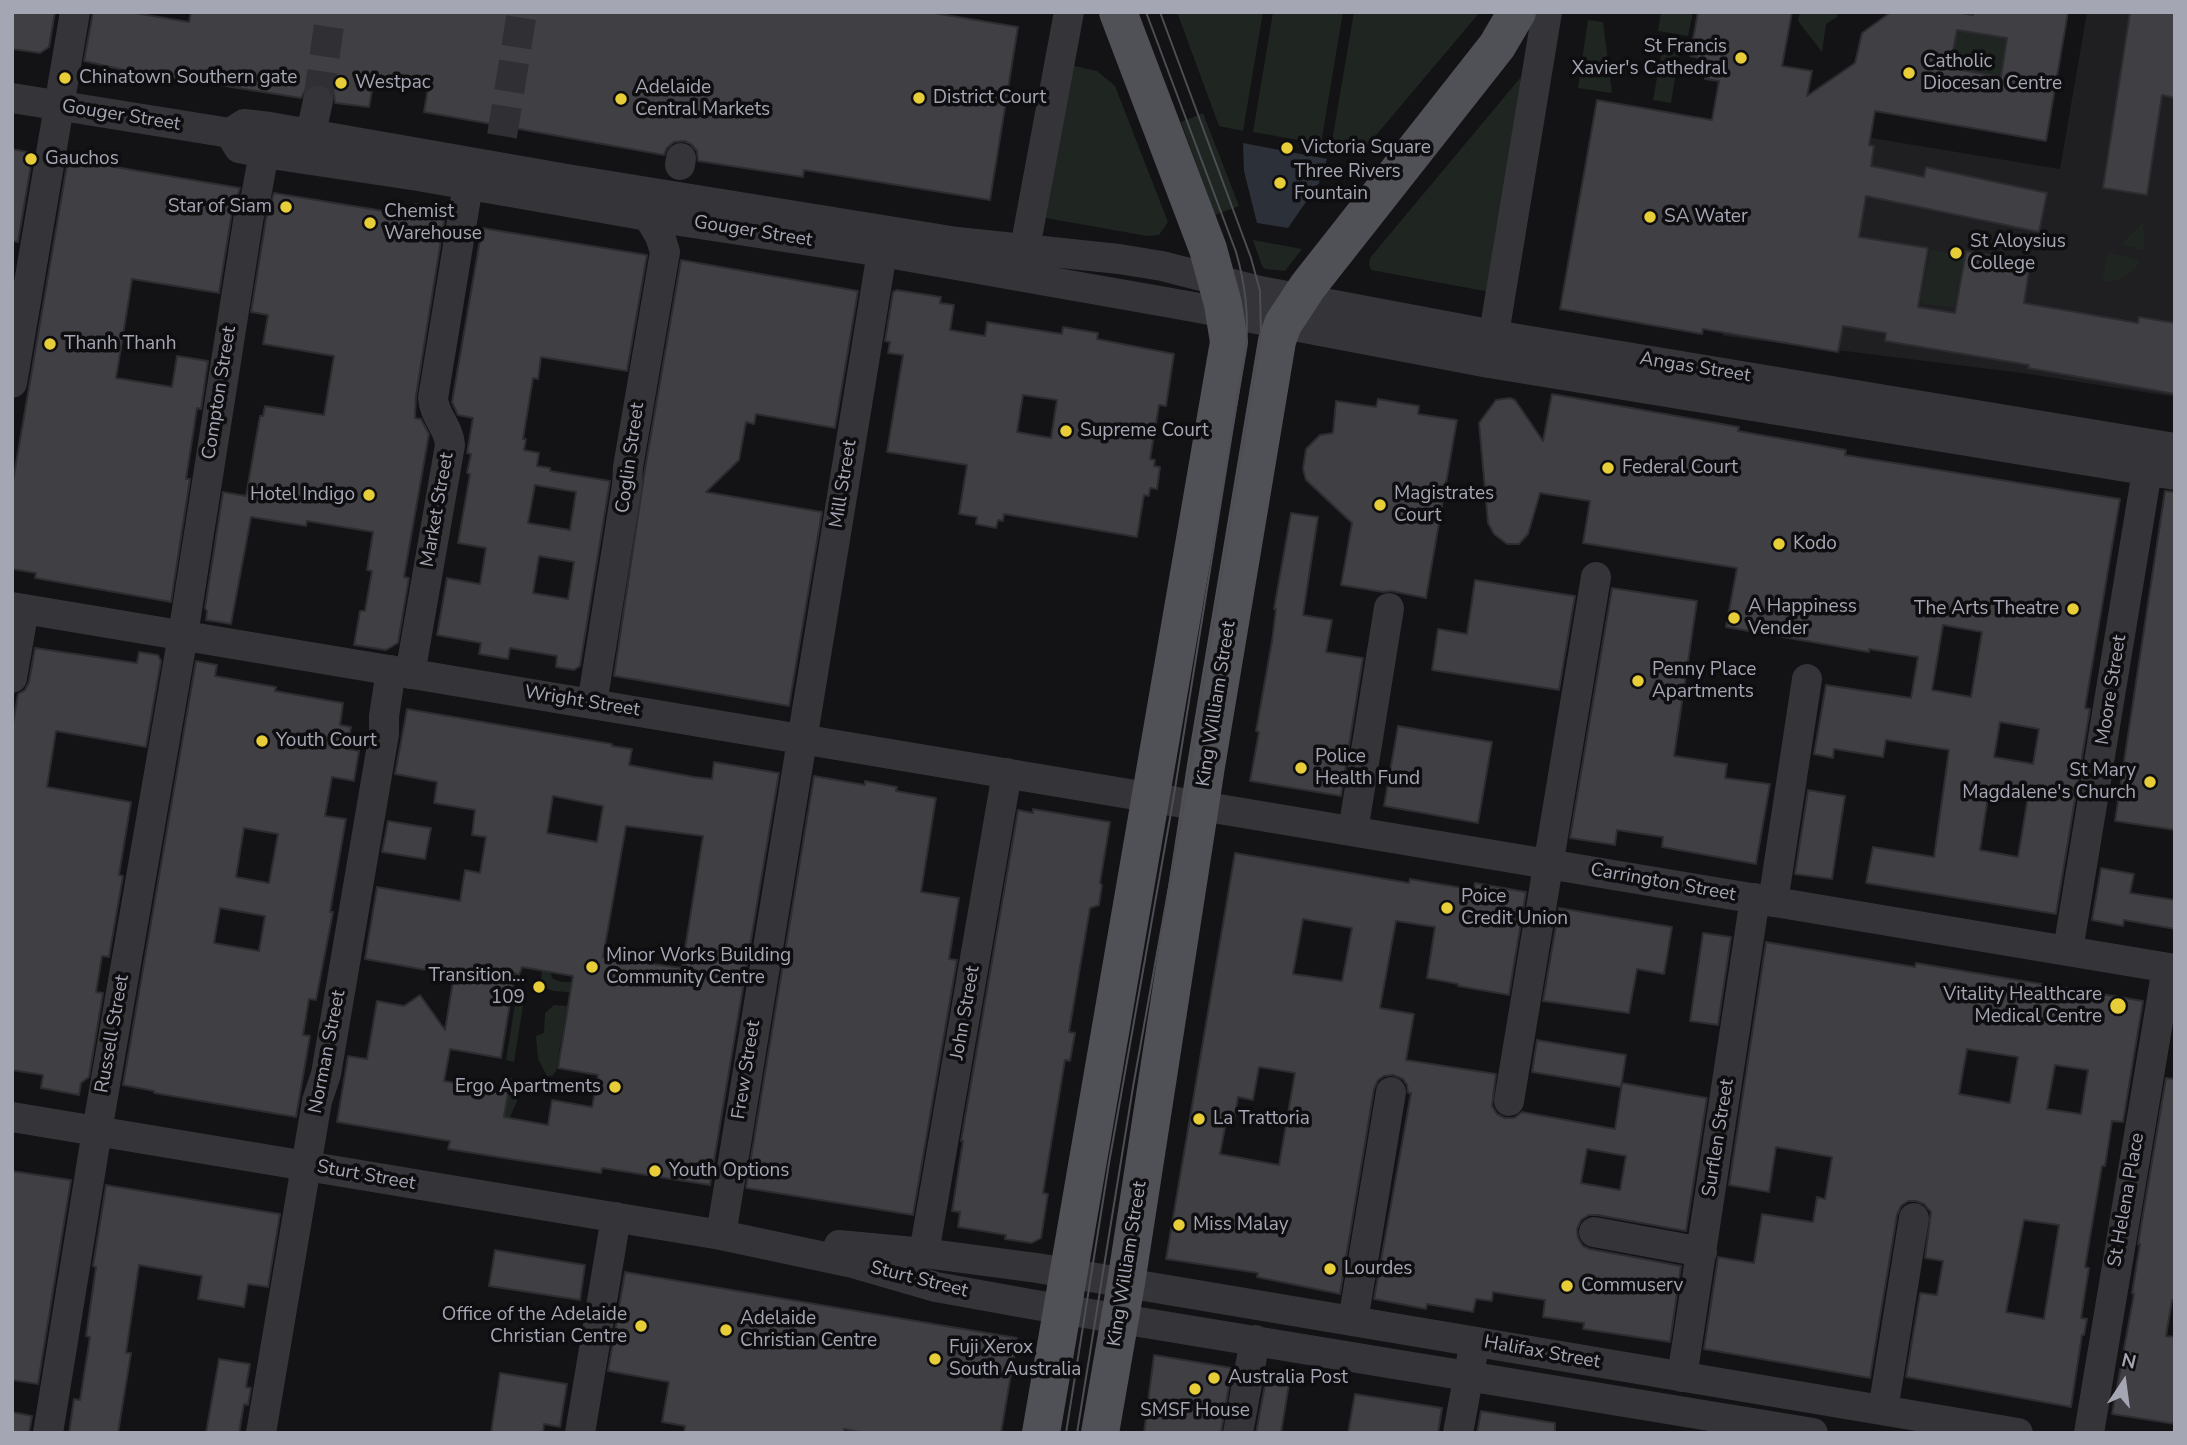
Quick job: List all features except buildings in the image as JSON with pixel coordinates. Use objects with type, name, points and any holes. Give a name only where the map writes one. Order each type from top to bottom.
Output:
[{"type":"main road","points":[[1041,1433],[1229,342],[1221,297],[1202,230],[1118,12]]},
{"type":"main road","name":"King William Street","points":[[1100,1433],[1275,349],[1291,311],[1333,252],[1497,46],[1517,12]]},
{"type":"street","points":[[13,377],[75,12]]},
{"type":"street","points":[[1069,12],[1025,248],[1055,277],[1081,288]]},
{"type":"street","points":[[1491,349],[1547,12]]},
{"type":"street","name":"Gouger Street","points":[[12,98],[230,133],[244,124],[312,133],[884,240],[1081,288],[1221,297]]},
{"type":"street","points":[[312,133],[318,100]]},
{"type":"street","name":"Gouger Street","points":[[230,133],[239,148],[264,153],[648,215],[884,240],[957,242],[1025,248],[1162,266],[1221,297]]},
{"type":"street","name":"Compton Street","points":[[183,635],[248,215],[256,196],[264,153]]},
{"type":"street","name":"Market Street","points":[[401,672],[450,445],[449,436],[433,407],[433,398],[468,185]]},
{"type":"street","name":"Coglin Street","points":[[592,704],[665,251],[648,215]]},
{"type":"street","name":"Mill Street","points":[[801,739],[884,240]]},
{"type":"street","name":"Angas Street","points":[[1221,297],[2161,473]]},
{"type":"street","name":"Angas Street","points":[[1491,349],[2175,448]]},
{"type":"street","name":"Moore Street","points":[[2068,950],[2161,473]]},
{"type":"street","points":[[1509,1101],[1596,577]]},
{"type":"street","points":[[12,678],[18,608]]},
{"type":"street","name":"Wright Street","points":[[18,608],[1152,798]]},
{"type":"street","points":[[1353,831],[1389,608]]},
{"type":"street","name":"Russell Street","points":[[48,1433],[183,635]]},
{"type":"street","name":"Norman Street","points":[[261,1433],[317,1101],[326,1074],[384,734],[384,716],[401,672]]},
{"type":"street","name":"Surflen Street","points":[[1682,1377],[1764,900],[1807,679]]},
{"type":"street","name":"Frew Street","points":[[721,1235],[801,739]]},
{"type":"street","name":"John Street","points":[[924,1253],[1007,773]]},
{"type":"street","name":"Carrington Street","points":[[1152,798],[2171,968]]},
{"type":"street","name":"St Helena Place","points":[[2089,1433],[2171,968]]},
{"type":"street","points":[[1353,1321],[1391,1091]]},
{"type":"street","name":"Sturt Street","points":[[12,1117],[721,1235],[853,1263],[936,1287],[1064,1291]]},
{"type":"street","points":[[580,1433],[616,1217]]},
{"type":"street","points":[[1885,1418],[1914,1218]]},
{"type":"street","points":[[1594,1232],[1702,1252]]},
{"type":"street","name":"Sturt Street","points":[[721,1235],[924,1253],[1064,1291]]},
{"type":"street","name":"Halifax Street","points":[[1064,1291],[1123,1301],[1353,1321],[1682,1377],[1885,1418],[2018,1433]]},
{"type":"street","name":"Halifax Street","points":[[1123,1301],[1255,1340],[1468,1375],[1675,1421],[1813,1433]]},
{"type":"street","points":[[1238,1433],[1255,1340]]},
{"type":"street","points":[[1458,1433],[1474,1342]]},
{"type":"shaded area","points":[[1177,12],[1263,12],[1243,131],[1219,126]]},
{"type":"shaded area","points":[[1273,12],[1343,12],[1321,144],[1253,132]]},
{"type":"shaded area","points":[[1354,12],[1480,12],[1361,153],[1331,147]]},
{"type":"shaded area","points":[[1661,12],[1693,12],[1688,36],[1658,31]]},
{"type":"shaded area","points":[[1800,12],[1838,12],[1837,17],[1826,24],[1822,52],[1798,21]]},
{"type":"shaded area","name":"St Aloysius College","points":[[2087,12],[2175,12],[2175,397],[2022,373],[1723,336],[1762,120],[2060,169]]},
{"type":"shaded area","points":[[1588,20],[1603,22],[1612,93],[1578,88]]},
{"type":"shaded area","points":[[1957,30],[2007,38],[2001,77],[1950,68]]},
{"type":"shaded area","points":[[1662,50],[1679,53],[1671,103],[1653,100]]},
{"type":"shaded area","points":[[1070,65],[1097,71],[1115,86],[1168,222],[1159,235],[1147,236],[1046,218]]},
{"type":"shaded area","points":[[1521,77],[1490,292],[1371,270],[1370,258]]},
{"type":"shaded area","points":[[1203,113],[1239,206],[1215,215],[1181,122]]},
{"type":"shaded area","points":[[1243,143],[1327,159],[1319,183],[1288,228],[1257,223],[1244,171]]},
{"type":"shaded area","points":[[2143,223],[2145,250],[2120,245]]},
{"type":"shaded area","points":[[1253,240],[1302,249],[1285,271],[1265,269]]},
{"type":"shaded area","points":[[1930,250],[1964,255],[1954,308],[1921,303]]},
{"type":"shaded area","points":[[2108,252],[2140,260],[2124,277],[2102,282]]},
{"type":"shaded area","points":[[554,961],[552,978],[563,982],[584,983],[577,993],[545,988],[541,981],[542,966]]},
{"type":"shaded area","points":[[516,998],[524,999],[514,1062],[506,1060]]},
{"type":"shaded area","points":[[554,1005],[567,1006],[556,1071],[552,1076],[547,1076],[538,1059],[536,1036],[544,1033],[545,1013]]},
{"type":"shaded area","points":[[508,1077],[517,1080],[519,1091],[510,1118],[504,1117],[509,1088],[503,1087]]},
{"type":"tunnel","points":[[318,101],[331,12]]},
{"type":"tunnel","points":[[502,136],[522,12]]},
{"type":"tram line","points":[[1066,1433],[1109,1163],[1173,801],[1247,333],[1246,298],[1236,252],[1146,12]]},
{"type":"tram line","points":[[1077,1433],[1261,335],[1260,291],[1251,258],[1160,12]]},
{"type":"place","name":"St Francis Xavier's Cathedral","points":[[1741,58]]},
{"type":"place","name":"Catholic Diocesan Centre","points":[[1909,73]]},
{"type":"place","name":"Chinatown Southern gate","points":[[65,78]]},
{"type":"place","name":"Westpac","points":[[341,83]]},
{"type":"place","name":"District Court","points":[[919,98]]},
{"type":"place","name":"Adelaide Central Markets","points":[[621,99]]},
{"type":"place","name":"Victoria Square","points":[[1287,148]]},
{"type":"place","name":"Gauchos","points":[[31,159]]},
{"type":"place","name":"Three Rivers Fountain","points":[[1280,183]]},
{"type":"place","name":"Star of Siam","points":[[286,207]]},
{"type":"place","name":"SA Water","points":[[1650,217]]},
{"type":"place","name":"Chemist Warehouse","points":[[370,223]]},
{"type":"place","name":"St Aloysius College","points":[[1956,253]]},
{"type":"place","name":"Thanh Thanh","points":[[50,344]]},
{"type":"place","name":"Supreme Court","points":[[1066,431]]},
{"type":"place","name":"Federal Court","points":[[1608,468]]},
{"type":"place","name":"Hotel Indigo","points":[[369,495]]},
{"type":"place","name":"Magistrates Court","points":[[1380,505]]},
{"type":"place","name":"Kodo","points":[[1779,544]]},
{"type":"place","name":"The Arts Theatre","points":[[2073,609]]},
{"type":"place","name":"A Happiness Vender","points":[[1734,618]]},
{"type":"place","name":"Penny Place Apartments","points":[[1638,681]]},
{"type":"place","name":"Youth Court","points":[[262,741]]},
{"type":"place","name":"Police Health Fund","points":[[1301,768]]},
{"type":"place","name":"St Mary Magdalene's Church","points":[[2150,782]]},
{"type":"place","name":"Poice Credit Union","points":[[1447,908]]},
{"type":"place","name":"Minor Works Building Community Centre","points":[[592,967]]},
{"type":"place","name":"Transition... 109","points":[[539,987]]},
{"type":"place","name":"Vitality Healthcare Medical Centre","points":[[2118,1006]]},
{"type":"place","name":"Ergo Apartments","points":[[615,1087]]},
{"type":"place","name":"La Trattoria","points":[[1199,1119]]},
{"type":"place","name":"Youth Options","points":[[655,1171]]},
{"type":"place","name":"Miss Malay","points":[[1179,1225]]},
{"type":"place","name":"Lourdes","points":[[1330,1269]]},
{"type":"place","name":"Commuserv","points":[[1567,1286]]},
{"type":"place","name":"Office of the Adelaide Christian Centre","points":[[641,1326]]},
{"type":"place","name":"Adelaide Christian Centre","points":[[726,1330]]},
{"type":"place","name":"Fuji Xerox South Australia","points":[[935,1359]]},
{"type":"place","name":"Australia Post","points":[[1214,1378]]},
{"type":"place","name":"SMSF House","points":[[1195,1389]]}]
